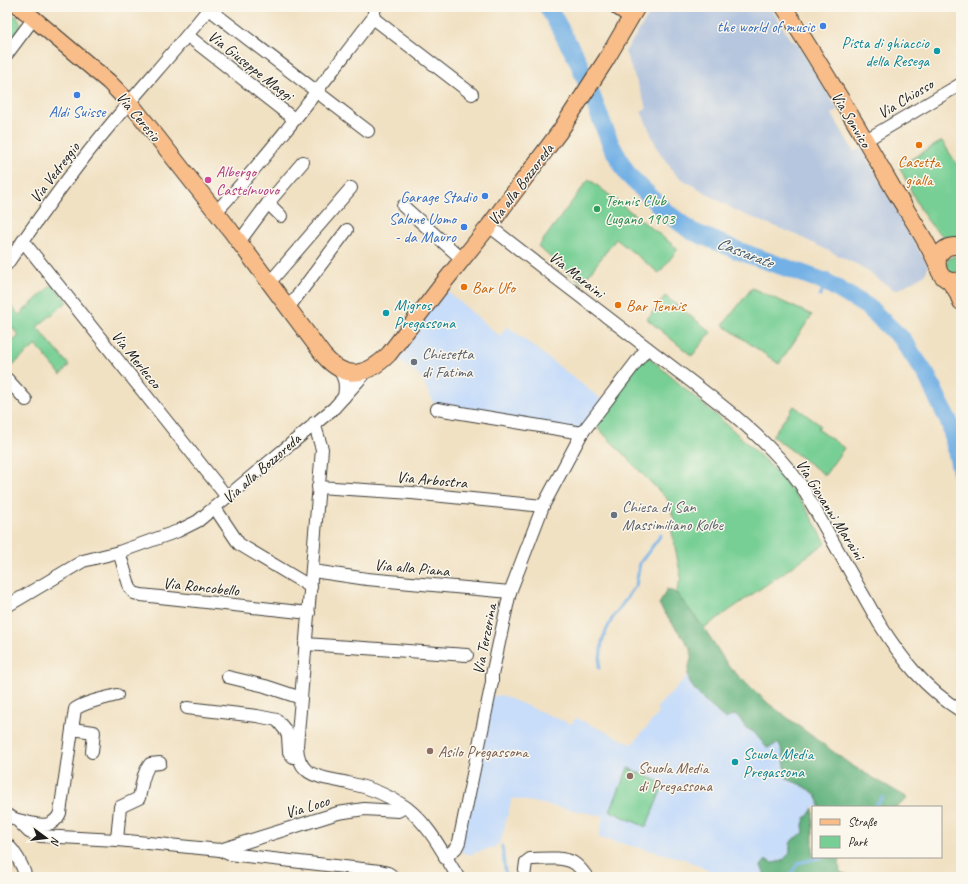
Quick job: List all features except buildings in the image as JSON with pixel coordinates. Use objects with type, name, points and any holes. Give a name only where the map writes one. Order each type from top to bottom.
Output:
[{"type":"main road","name":"Via Ceresio","points":[[20,7],[110,82],[129,102],[270,282],[324,356],[331,364],[339,369]]},
{"type":"main road","points":[[618,7],[634,12]]},
{"type":"main road","name":"Via Sonvico","points":[[784,7],[866,140],[907,211],[920,230],[941,275],[954,280]]},
{"type":"main road","name":"Via alla Bozzoreda","points":[[367,371],[380,363],[389,354],[489,226],[560,131],[606,60],[634,12]]},
{"type":"main road","name":"Via Sonvico","points":[[920,230],[956,246]]},
{"type":"main road","points":[[937,264],[943,250],[956,246]]},
{"type":"main road","points":[[954,280],[961,302]]},
{"type":"main road","points":[[339,369],[349,372],[367,371]]},
{"type":"street","name":"Via Vedreggio","points":[[7,263],[111,123],[188,36],[209,8]]},
{"type":"street","name":"Via Giuseppe Maggi","points":[[209,8],[368,131]]},
{"type":"street","name":"Via Giuseppe Maggi","points":[[216,212],[250,174],[294,119],[374,13],[472,94]]},
{"type":"street","points":[[7,54],[34,18]]},
{"type":"street","name":"Via Giuseppe Maggi","points":[[188,36],[294,119]]},
{"type":"street","name":"Via Chiosso","points":[[866,140],[961,84]]},
{"type":"street","points":[[239,242],[268,203],[303,162]]},
{"type":"street","points":[[270,282],[351,188]]},
{"type":"street","points":[[268,203],[281,216]]},
{"type":"street","points":[[403,206],[462,259]]},
{"type":"street","name":"Via Maraini","points":[[489,226],[646,348]]},
{"type":"street","points":[[289,307],[348,230]]},
{"type":"street","name":"Via Merlecco","points":[[22,241],[227,497]]},
{"type":"street","name":"Via Terzerina","points":[[445,858],[456,848],[459,842],[510,592],[543,506],[582,434],[646,348]]},
{"type":"street","name":"Via Giovanni Maraini","points":[[646,348],[725,408],[768,445],[801,485],[890,641],[910,668],[920,678],[946,701],[961,711]]},
{"type":"street","points":[[339,369],[345,379],[345,386],[348,393]]},
{"type":"street","name":"Via alla Bozzoreda","points":[[7,606],[82,561],[119,552],[198,521],[314,423],[334,408],[367,371]]},
{"type":"street","points":[[7,380],[26,400]]},
{"type":"street","points":[[437,409],[582,434]]},
{"type":"street","points":[[314,423],[322,449],[313,571],[305,644],[297,746],[299,761],[303,767],[316,776],[368,789],[386,796],[405,807],[418,817],[428,828],[458,877]]},
{"type":"street","name":"Via Arbostra","points":[[318,487],[412,493],[543,506]]},
{"type":"street","points":[[215,508],[239,544],[311,587]]},
{"type":"street","name":"Via Roncobello","points":[[119,552],[130,588],[134,592],[141,595],[308,613]]},
{"type":"street","name":"Via alla Piana","points":[[313,571],[367,579],[510,592]]},
{"type":"street","points":[[305,644],[467,655]]},
{"type":"street","points":[[228,677],[265,686],[301,698]]},
{"type":"street","name":"Via Loco","points":[[12,818],[49,825],[58,818],[60,813],[75,709],[83,704],[117,695]]},
{"type":"street","points":[[188,708],[257,716],[277,720],[284,727],[288,736],[289,752],[293,758],[299,761]]},
{"type":"street","points":[[72,729],[94,732],[92,752]]},
{"type":"street","points":[[117,840],[120,807],[139,798],[143,776],[147,768],[150,764],[160,763]]},
{"type":"street","name":"Via Loco","points":[[220,850],[338,813],[364,809],[398,811],[405,807]]},
{"type":"street","name":"Via Loco","points":[[12,818],[29,832],[40,836],[117,840],[220,850],[229,854],[380,871],[394,877]]},
{"type":"street","points":[[7,844],[16,853],[22,864],[26,877]]},
{"type":"street","points":[[524,877],[525,864],[528,859],[563,860],[571,862],[579,867],[588,877]]},
{"type":"street","points":[[571,862],[574,870],[573,877]]},
{"type":"shaded area","points":[[654,7],[770,7],[790,39],[797,43],[838,110],[832,114],[854,152],[861,148],[927,264],[928,267],[925,274],[901,288],[894,290],[858,265],[794,234],[738,212],[677,176],[658,150],[641,111],[647,108],[625,52]]},
{"type":"shaded area","points":[[441,286],[500,336],[507,326],[605,402],[582,433],[437,409],[420,376],[389,354]]},
{"type":"shaded area","name":"Scuola Media di Pregassona","points":[[688,675],[694,690],[738,716],[746,728],[754,732],[767,747],[779,742],[783,753],[787,779],[806,787],[816,796],[819,806],[812,806],[803,825],[804,833],[789,845],[791,852],[782,861],[773,863],[766,877],[722,877],[684,859],[600,838],[603,816],[512,798],[501,841],[495,847],[468,855],[456,848],[488,697],[501,695],[571,724],[576,718],[632,744],[658,714],[657,707]]},
{"type":"green space","points":[[7,14],[16,16],[21,23],[19,29],[7,45]]},
{"type":"green space","points":[[942,141],[961,171],[961,236],[959,238],[947,237],[932,226],[919,207],[900,168],[903,164]]},
{"type":"green space","name":"Tennis Club Lugano 1903","points":[[589,179],[678,249],[659,273],[616,239],[582,283],[538,247]]},
{"type":"green space","points":[[956,256],[961,258],[961,271],[953,273],[947,268],[947,263],[950,258]]},
{"type":"green space","points":[[53,284],[67,302],[37,327],[69,365],[61,375],[36,345],[7,370],[7,346],[19,336],[7,321],[7,301],[19,315]]},
{"type":"green space","points":[[752,288],[812,315],[779,364],[723,325]]},
{"type":"green space","points":[[665,296],[711,332],[692,356],[647,319]]},
{"type":"green space","points":[[645,354],[733,430],[776,471],[804,505],[826,543],[704,628],[676,593],[681,577],[671,527],[675,523],[668,500],[595,425]]},
{"type":"green space","points":[[794,406],[820,425],[818,429],[844,448],[825,475],[772,436]]},
{"type":"green space","points":[[667,589],[676,593],[704,628],[729,667],[769,704],[851,765],[908,798],[898,806],[819,806],[819,801],[813,792],[787,779],[783,753],[779,743],[767,748],[754,732],[746,728],[738,716],[734,715],[725,719],[702,698],[692,686],[688,674],[691,649],[659,605]]},
{"type":"green space","points":[[628,768],[664,784],[646,827],[610,811]]},
{"type":"green space","points":[[812,810],[812,858],[841,858],[839,862],[840,872],[852,876],[866,877],[766,877],[761,866],[766,860],[773,863],[782,861],[790,853],[791,842],[794,838],[804,833],[803,825],[805,818]]},
{"type":"waterway","name":"Cassarate","points":[[548,7],[578,61],[611,145],[628,175],[666,212],[691,231],[739,251],[826,282],[868,307],[902,339],[927,376],[950,424],[961,472]]},
{"type":"waterway","points":[[820,296],[826,282]]},
{"type":"waterway","points":[[599,668],[602,642],[605,633],[612,619],[636,585],[640,563],[661,535]]},
{"type":"waterway","points":[[875,806],[883,797]]},
{"type":"waterway","points":[[502,846],[505,871],[508,877]]},
{"type":"waterway","points":[[789,877],[798,863],[819,858]]},
{"type":"place","name":"the world of music","points":[[823,26]]},
{"type":"place","name":"Pista di ghiaccio della Resega","points":[[937,51]]},
{"type":"place","name":"Aldi Suisse","points":[[77,95]]},
{"type":"place","name":"Casetta gialla","points":[[919,145]]},
{"type":"place","name":"Albergo Castelnuovo","points":[[208,180]]},
{"type":"place","name":"Garage Stadio","points":[[485,196]]},
{"type":"place","name":"Tennis Club Lugano 1903","points":[[597,209]]},
{"type":"place","name":"Salone Uomo - da Mauro","points":[[464,227]]},
{"type":"place","name":"Bar Ufo","points":[[464,287]]},
{"type":"place","name":"Bar Tennis","points":[[618,305]]},
{"type":"place","name":"Migros Pregassona","points":[[386,313]]},
{"type":"place","name":"Chiesetta di Fatima","points":[[414,362]]},
{"type":"place","name":"Chiesa di San Massimiliano Kolbe","points":[[614,515]]},
{"type":"place","name":"Asilo Pregassona","points":[[430,751]]},
{"type":"place","name":"Scuola Media Pregassona","points":[[735,762]]},
{"type":"place","name":"Scuola Media di Pregassona","points":[[630,776]]}]
